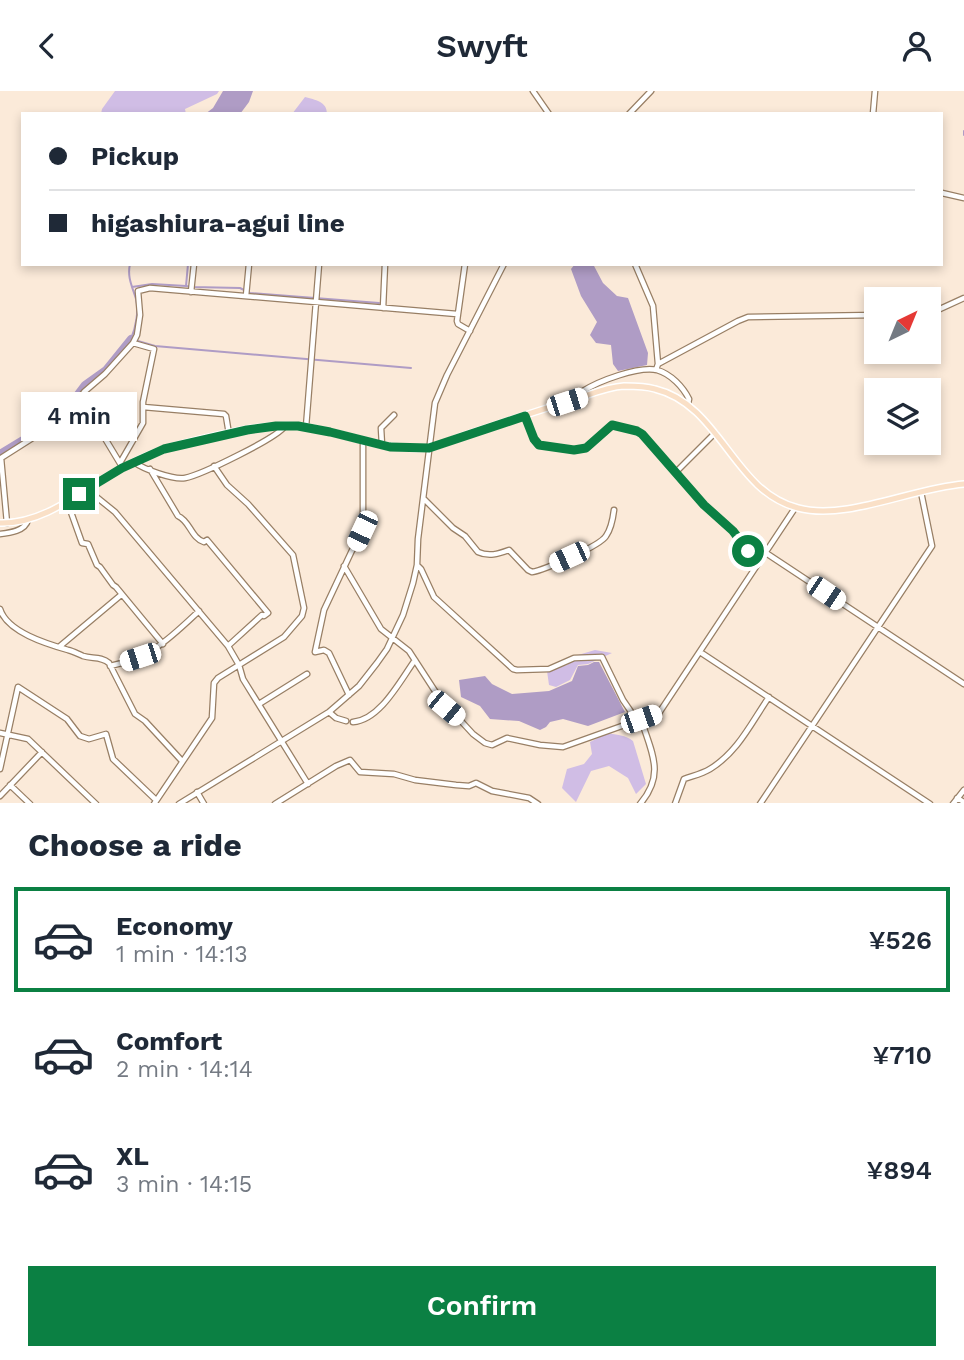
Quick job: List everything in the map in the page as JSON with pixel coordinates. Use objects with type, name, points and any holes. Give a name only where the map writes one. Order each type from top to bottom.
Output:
[{"type":"main road","points":[[4,523],[28,520],[44,514],[121,465],[174,446],[261,427],[285,426],[306,427],[382,446],[429,448],[612,387],[646,387],[667,392],[688,404],[701,415],[761,488],[777,500],[795,508],[830,512],[964,484]]},
{"type":"street","points":[[533,91],[548,112]]},
{"type":"street","points":[[631,112],[651,91]]},
{"type":"street","points":[[873,112],[875,91]]},
{"type":"street","points":[[943,193],[964,198]]},
{"type":"street","points":[[191,292],[194,266]]},
{"type":"street","points":[[246,296],[249,266]]},
{"type":"street","points":[[306,427],[318,266]]},
{"type":"street","points":[[383,308],[385,266]]},
{"type":"street","points":[[465,266],[457,314],[458,324],[470,331]]},
{"type":"street","points":[[179,803],[330,712],[377,663],[393,638],[414,583],[435,403],[502,266]]},
{"type":"street","points":[[636,266],[653,306],[657,367]]},
{"type":"street","points":[[4,523],[1,458],[64,418],[88,388],[133,343],[140,315],[138,291],[150,288],[457,314]]},
{"type":"street","points":[[942,308],[964,298]]},
{"type":"street","points":[[584,396],[583,391],[609,378],[657,367],[748,317],[864,315]]},
{"type":"street","points":[[121,465],[143,423],[143,407],[154,349],[133,343]]},
{"type":"street","points":[[657,367],[685,391],[688,404]]},
{"type":"street","points":[[80,397],[121,465]]},
{"type":"street","points":[[143,407],[224,414],[229,434]]},
{"type":"street","points":[[382,446],[380,428],[394,415]]},
{"type":"street","points":[[525,416],[534,439],[542,446],[574,450],[586,448],[612,425],[642,434],[704,505],[733,531],[750,554],[760,561]]},
{"type":"street","points":[[134,462],[180,478],[188,477],[239,455],[285,426]]},
{"type":"street","points":[[676,472],[715,433]]},
{"type":"street","points":[[349,695],[329,653],[324,650],[315,652],[324,610],[363,527],[363,441]]},
{"type":"street","points":[[0,769],[18,688],[67,719],[80,736],[89,739],[106,734],[113,759],[155,801],[212,718],[216,679],[284,637],[302,616],[303,603],[293,555],[248,504],[227,485],[214,466]]},
{"type":"street","points":[[150,469],[178,516],[183,518],[198,540],[207,540],[268,613],[262,615],[228,646]]},
{"type":"street","points":[[88,488],[115,512],[228,646],[239,665],[243,679],[308,784]]},
{"type":"street","points":[[760,803],[932,546],[921,492]]},
{"type":"street","points":[[424,498],[449,525],[465,535],[481,554],[497,554],[509,550],[532,572],[600,543],[608,534],[614,510]]},
{"type":"street","points":[[68,501],[82,543],[88,544],[97,565],[163,644]]},
{"type":"street","points":[[344,566],[381,629],[409,651],[446,708],[473,734],[492,745],[507,738],[563,747],[659,713],[795,508]]},
{"type":"street","points":[[0,534],[22,529],[28,520]]},
{"type":"street","points":[[766,553],[964,684]]},
{"type":"street","points":[[417,565],[434,597],[513,669],[549,669],[572,658],[602,657],[623,700],[638,719],[656,765],[649,792],[640,803]]},
{"type":"street","points":[[59,647],[121,595]]},
{"type":"street","points":[[0,609],[8,623],[39,641],[84,656],[105,659],[135,714],[145,721],[182,761]]},
{"type":"street","points":[[110,666],[145,655],[163,644],[199,611]]},
{"type":"street","points":[[700,652],[930,803]]},
{"type":"street","points":[[353,722],[363,721],[385,704],[415,660]]},
{"type":"street","points":[[259,704],[307,674]]},
{"type":"street","points":[[675,803],[684,779],[707,771],[732,752],[769,697]]},
{"type":"street","points":[[330,712],[336,718],[346,721]]},
{"type":"street","points":[[0,733],[28,739],[96,803]]},
{"type":"street","points":[[0,796],[41,752]]},
{"type":"street","points":[[275,803],[350,759],[360,772],[394,774],[415,780],[456,785],[469,786],[476,783],[492,791],[529,798],[538,803]]},
{"type":"street","points":[[10,785],[30,803]]},
{"type":"street","points":[[953,803],[964,790]]},
{"type":"street","points":[[197,792],[204,803]]},
{"type":"street","points":[[957,798],[964,802]]},
{"type":"shaded area","points":[[115,91],[219,91],[185,109],[186,112],[101,112]]},
{"type":"shaded area","points":[[223,91],[253,91],[242,112],[208,112]]},
{"type":"shaded area","points":[[305,97],[323,104],[326,112],[294,112]]},
{"type":"shaded area","points":[[573,266],[594,266],[603,283],[617,296],[628,298],[648,353],[647,365],[618,371],[613,364],[611,345],[596,343],[590,335],[597,322],[581,296],[571,269]]},
{"type":"shaded area","points":[[595,650],[612,653],[588,664],[578,665],[570,680],[556,687],[549,685],[547,671],[567,665],[578,655]]},
{"type":"shaded area","points":[[599,662],[625,712],[588,726],[563,719],[550,722],[540,730],[519,721],[490,719],[480,706],[461,697],[459,680],[485,676],[492,684],[512,694],[549,691],[572,681],[578,666]]},
{"type":"shaded area","points":[[608,733],[633,741],[646,784],[636,794],[628,778],[609,766],[591,771],[576,802],[562,788],[567,769],[584,764],[592,754],[590,742]]},
{"type":"waterway","points":[[130,266],[137,309],[131,339],[155,346],[411,368]]},
{"type":"waterway","points":[[132,287],[152,284],[186,286],[188,266]]},
{"type":"waterway","points":[[186,286],[240,288],[250,293],[379,303]]},
{"type":"waterway","points":[[0,454],[61,417],[85,385],[106,370],[131,339]]},
{"type":"route","points":[[79,494],[122,468],[164,449],[247,430],[298,426],[390,447],[429,448],[525,416],[536,443],[542,446],[580,450],[586,448],[612,425],[639,432],[704,505],[733,531],[748,551]]}]
